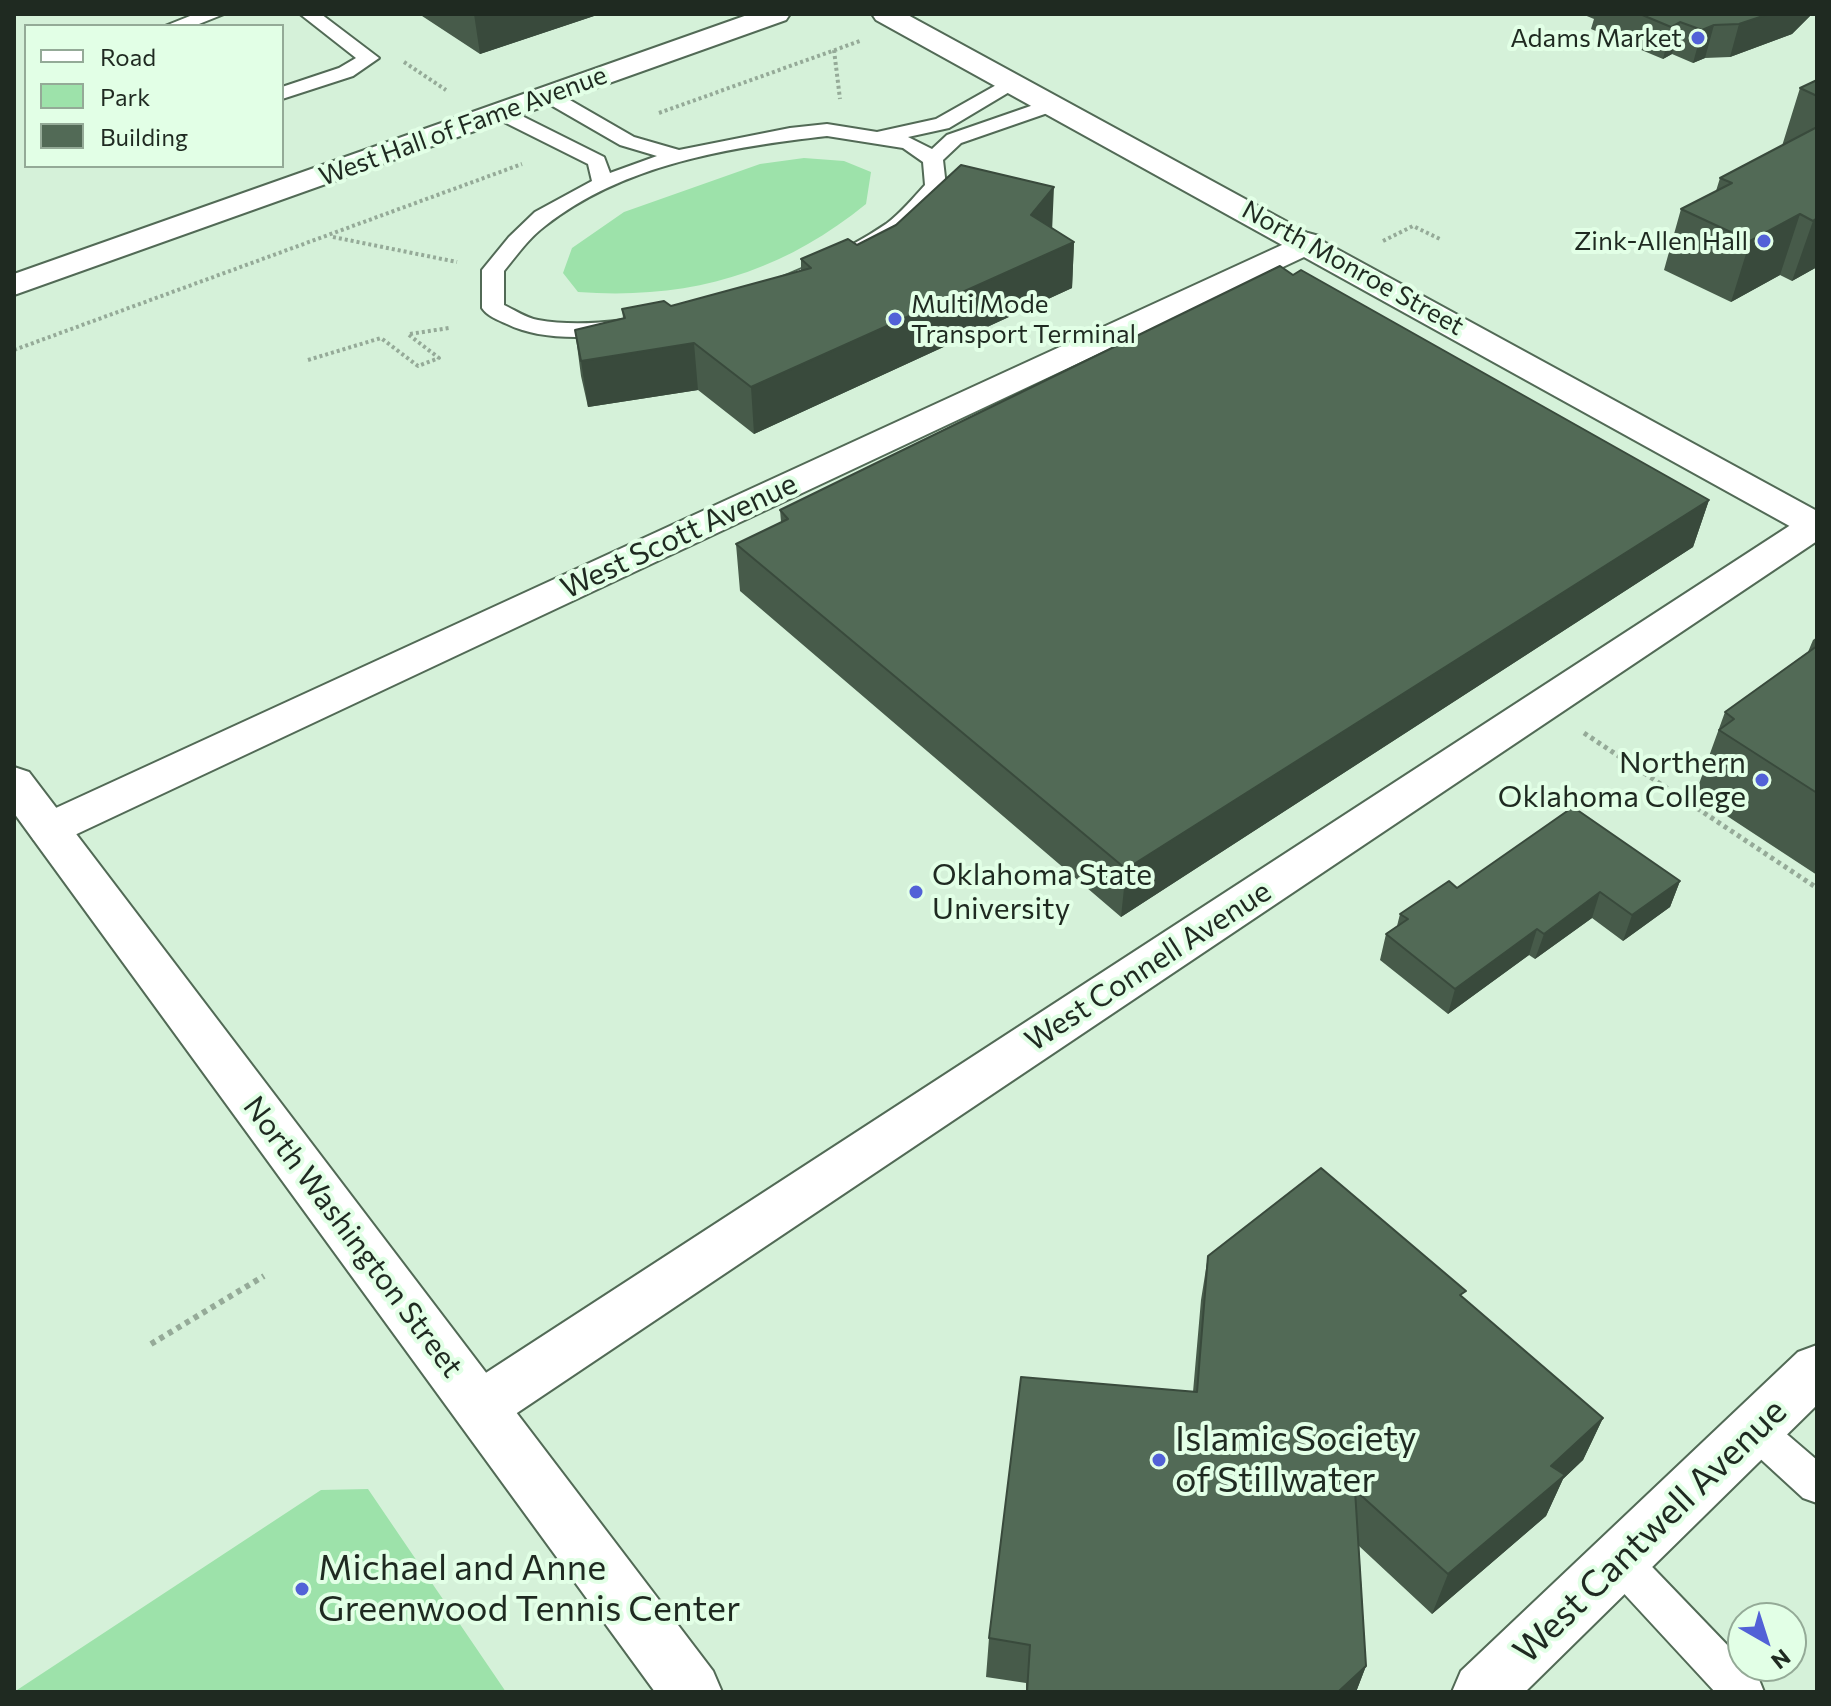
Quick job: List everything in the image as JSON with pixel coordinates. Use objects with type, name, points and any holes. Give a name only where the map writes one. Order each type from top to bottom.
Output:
[{"type":"street","name":"West Hall of Fame Avenue","points":[[14,285],[776,14]]},
{"type":"street","name":"North Monroe Street","points":[[886,14],[1014,81],[1816,525]]},
{"type":"street","name":"West Scott Avenue","points":[[49,829],[1308,243]]},
{"type":"street","name":"West Connell Avenue","points":[[480,1407],[1816,525]]},
{"type":"street","name":"North Washington Street","points":[[14,782],[692,1692]]},
{"type":"street","name":"West Cantwell Avenue","points":[[1482,1692],[1817,1369]]},
{"type":"lane","points":[[181,24],[215,14]]},
{"type":"lane","points":[[284,92],[346,72],[369,58],[309,14]]},
{"type":"lane","points":[[878,136],[942,124],[1014,81]]},
{"type":"lane","points":[[549,96],[627,141],[681,157]]},
{"type":"lane","points":[[933,159],[954,139],[1055,104]]},
{"type":"lane","points":[[501,113],[597,161],[603,185]]},
{"type":"lane","points":[[827,130],[878,136],[909,143],[933,159],[936,186],[894,228],[808,273],[728,303],[631,326],[536,328],[493,308],[493,270],[541,218],[632,170],[750,138],[827,130]]},
{"type":"lane","points":[[1755,1430],[1817,1485]]},
{"type":"lane","points":[[1619,1560],[1743,1692]]},
{"type":"path","points":[[610,131],[869,38]]},
{"type":"path","points":[[834,50],[842,112]]},
{"type":"path","points":[[366,61],[400,59],[446,91]]},
{"type":"path","points":[[14,350],[568,146]]},
{"type":"path","points":[[1383,241],[1413,226],[1442,240]]},
{"type":"path","points":[[330,236],[458,262]]},
{"type":"path","points":[[451,270],[467,251]]},
{"type":"path","points":[[443,317],[453,335]]},
{"type":"path","points":[[308,360],[381,338],[418,366],[439,358],[409,335],[449,328]]},
{"type":"path","points":[[1580,730],[1817,888]]},
{"type":"path","points":[[151,1344],[264,1276]]},
{"type":"green space","points":[[804,158],[844,161],[871,172],[866,204],[833,228],[766,265],[695,286],[618,293],[578,292],[563,273],[572,248],[624,212],[760,164]]},
{"type":"green space","name":"Michael and Anne Greenwood Tennis Center","points":[[368,1489],[506,1692],[14,1692],[321,1490]]},
{"type":"building","points":[[1640,14],[1769,14],[1739,24],[1714,25],[1702,30],[1680,22],[1671,27]]},
{"type":"building","points":[[1817,80],[1817,96],[1800,88]]},
{"type":"building","points":[[1817,127],[1817,218],[1813,221],[1800,214],[1750,241],[1681,209],[1732,183],[1720,178]]},
{"type":"building","points":[[961,165],[1054,187],[1031,215],[1074,242],[751,387],[694,343],[581,361],[575,330],[625,318],[622,309],[664,301],[671,306],[811,268],[801,259],[848,239],[857,245],[896,225]]},
{"type":"building","points":[[1280,266],[1293,275],[1301,270],[1709,500],[1126,869],[736,544],[788,519],[780,510]]},
{"type":"building","points":[[1817,646],[1817,793],[1719,730],[1734,719],[1725,712]]},
{"type":"building","points":[[1573,807],[1680,881],[1632,915],[1600,892],[1544,934],[1537,929],[1455,989],[1386,934],[1408,919],[1400,914],[1449,881],[1457,888]]},
{"type":"building","name":"Islamic Society of Stillwater","points":[[1321,1168],[1466,1291],[1460,1295],[1603,1418],[1551,1466],[1565,1475],[1448,1574],[1355,1490],[1366,1666],[1338,1692],[1027,1692],[1030,1645],[989,1638],[1021,1377],[1197,1392],[1208,1256]]},
{"type":"place","name":"Adams Market","points":[[1698,38]]},
{"type":"place","name":"Zink-Allen Hall","points":[[1764,241]]},
{"type":"place","name":"Multi Mode Transport Terminal","points":[[895,319]]},
{"type":"place","name":"Northern Oklahoma College","points":[[1762,780]]},
{"type":"place","name":"Oklahoma State University","points":[[916,892]]},
{"type":"place","name":"Islamic Society of Stillwater","points":[[1159,1460]]},
{"type":"place","name":"Michael and Anne Greenwood Tennis Center","points":[[302,1589]]}]
